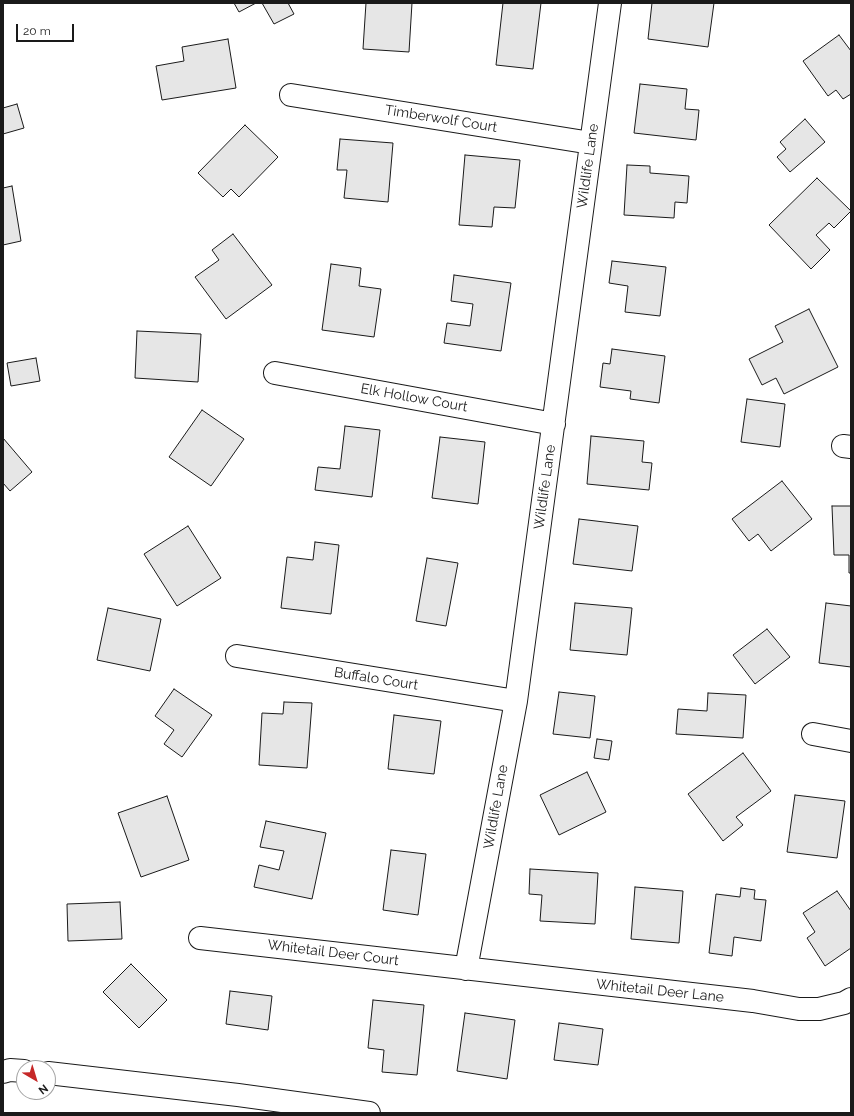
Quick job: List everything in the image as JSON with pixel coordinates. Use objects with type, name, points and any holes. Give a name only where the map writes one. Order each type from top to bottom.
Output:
[{"type":"street","name":"Wildlife Lane","points":[[466,969],[516,701],[610,3]]},
{"type":"street","name":"Timberwolf Court","points":[[290,95],[591,143]]},
{"type":"street","name":"Elk Hollow Court","points":[[275,373],[554,424]]},
{"type":"street","name":"Buffalo Court","points":[[237,656],[516,701]]},
{"type":"street","points":[[813,734],[851,741]]},
{"type":"street","name":"Whitetail Deer Court","points":[[200,938],[466,969]]},
{"type":"street","name":"Whitetail Deer Lane","points":[[466,969],[754,1001],[799,1009],[819,1009],[844,1003],[851,999]]},
{"type":"street","points":[[3,1072],[16,1070]]},
{"type":"street","points":[[56,1075],[238,1095],[369,1113]]},
{"type":"building","points":[[234,3],[256,3],[239,12]]},
{"type":"building","points":[[262,3],[288,3],[294,14],[274,24]]},
{"type":"building","points":[[366,3],[412,3],[409,52],[363,49]]},
{"type":"building","points":[[503,3],[541,3],[533,69],[496,65]]},
{"type":"building","points":[[652,3],[714,3],[708,47],[648,39]]},
{"type":"building","points":[[839,35],[851,51],[851,94],[843,99],[836,90],[828,96],[803,61]]},
{"type":"building","points":[[228,39],[236,88],[162,100],[156,66],[184,61],[182,47]]},
{"type":"building","points":[[640,84],[687,89],[685,109],[699,110],[696,140],[634,133]]},
{"type":"building","points":[[17,104],[24,128],[3,134],[3,108]]},
{"type":"building","points":[[805,119],[825,142],[790,172],[777,157],[786,149],[780,142]]},
{"type":"building","points":[[245,125],[278,157],[239,197],[231,189],[223,197],[198,173]]},
{"type":"building","points":[[340,139],[393,143],[388,202],[344,198],[347,170],[337,170]]},
{"type":"building","points":[[465,155],[520,160],[515,208],[494,207],[492,227],[459,225]]},
{"type":"building","points":[[627,165],[650,166],[650,173],[689,176],[687,203],[675,202],[674,218],[624,215]]},
{"type":"building","points":[[817,178],[851,211],[834,228],[829,223],[816,235],[830,250],[811,269],[769,225]]},
{"type":"building","points":[[12,186],[21,241],[3,245],[3,188]]},
{"type":"building","points":[[233,234],[272,285],[226,319],[195,277],[219,260],[212,250]]},
{"type":"building","points":[[612,261],[666,267],[660,316],[625,312],[628,286],[609,283]]},
{"type":"building","points":[[331,264],[361,268],[359,286],[381,289],[374,337],[322,330]]},
{"type":"building","points":[[454,275],[511,283],[501,351],[444,343],[447,323],[470,326],[473,304],[451,301]]},
{"type":"building","points":[[809,309],[838,367],[784,394],[776,378],[762,385],[749,359],[783,342],[775,326]]},
{"type":"building","points":[[137,331],[201,334],[198,382],[135,378]]},
{"type":"building","points":[[612,349],[665,356],[659,403],[630,399],[631,391],[600,387],[603,363],[610,364]]},
{"type":"building","points":[[36,358],[40,381],[11,386],[7,363]]},
{"type":"building","points":[[747,399],[785,404],[780,447],[741,442]]},
{"type":"building","points":[[202,410],[244,439],[211,486],[169,457]]},
{"type":"building","points":[[345,426],[380,430],[372,497],[315,490],[318,467],[340,469]]},
{"type":"building","points":[[591,436],[644,441],[642,462],[652,463],[649,490],[587,484]]},
{"type":"building","points":[[440,437],[485,442],[478,504],[432,498]]},
{"type":"building","points":[[3,438],[32,472],[10,491],[3,483]]},
{"type":"building","points":[[782,481],[812,519],[771,551],[758,534],[749,541],[732,519]]},
{"type":"building","points":[[832,506],[851,506],[851,573],[849,573],[849,555],[834,555]]},
{"type":"building","points":[[579,519],[638,526],[632,571],[573,564]]},
{"type":"building","points":[[188,526],[221,578],[177,606],[144,554]]},
{"type":"building","points":[[315,542],[339,545],[331,614],[281,608],[287,557],[313,560]]},
{"type":"building","points":[[427,558],[458,563],[446,626],[416,621]]},
{"type":"building","points":[[575,603],[632,608],[627,655],[570,650]]},
{"type":"building","points":[[826,603],[851,606],[851,667],[819,663]]},
{"type":"building","points":[[108,608],[161,619],[150,671],[97,660]]},
{"type":"building","points":[[767,629],[790,657],[755,684],[733,655]]},
{"type":"building","points":[[174,689],[212,715],[182,757],[164,744],[174,730],[155,716]]},
{"type":"building","points":[[559,692],[595,696],[590,738],[553,734]]},
{"type":"building","points":[[708,693],[746,695],[743,738],[676,734],[678,709],[707,711]]},
{"type":"building","points":[[284,702],[312,703],[307,768],[259,765],[262,713],[283,714]]},
{"type":"building","points":[[394,715],[441,721],[434,774],[388,769]]},
{"type":"building","points":[[597,739],[612,741],[609,760],[594,758]]},
{"type":"building","points":[[743,753],[771,791],[736,817],[743,825],[723,841],[688,794]]},
{"type":"building","points":[[587,772],[606,812],[559,835],[540,795]]},
{"type":"building","points":[[795,795],[845,801],[837,858],[787,852]]},
{"type":"building","points":[[167,796],[189,860],[141,877],[118,813]]},
{"type":"building","points":[[266,821],[326,833],[312,899],[254,887],[259,865],[279,870],[284,851],[260,847]]},
{"type":"building","points":[[391,850],[426,854],[418,915],[383,910]]},
{"type":"building","points":[[530,869],[598,873],[595,924],[540,921],[542,895],[529,894]]},
{"type":"building","points":[[635,887],[683,891],[679,943],[631,939]]},
{"type":"building","points":[[741,888],[755,890],[754,899],[766,900],[761,941],[734,937],[732,956],[709,953],[716,894],[740,897]]},
{"type":"building","points":[[837,891],[851,911],[851,948],[825,966],[807,938],[815,932],[803,913]]},
{"type":"building","points":[[120,902],[122,939],[68,941],[67,904]]},
{"type":"building","points":[[131,964],[167,1000],[139,1028],[103,992]]},
{"type":"building","points":[[230,991],[272,996],[268,1030],[226,1024]]},
{"type":"building","points":[[373,1000],[424,1005],[417,1075],[382,1072],[384,1050],[368,1048]]},
{"type":"building","points":[[465,1013],[515,1020],[507,1079],[457,1071]]},
{"type":"building","points":[[559,1023],[603,1029],[598,1065],[554,1060]]}]
